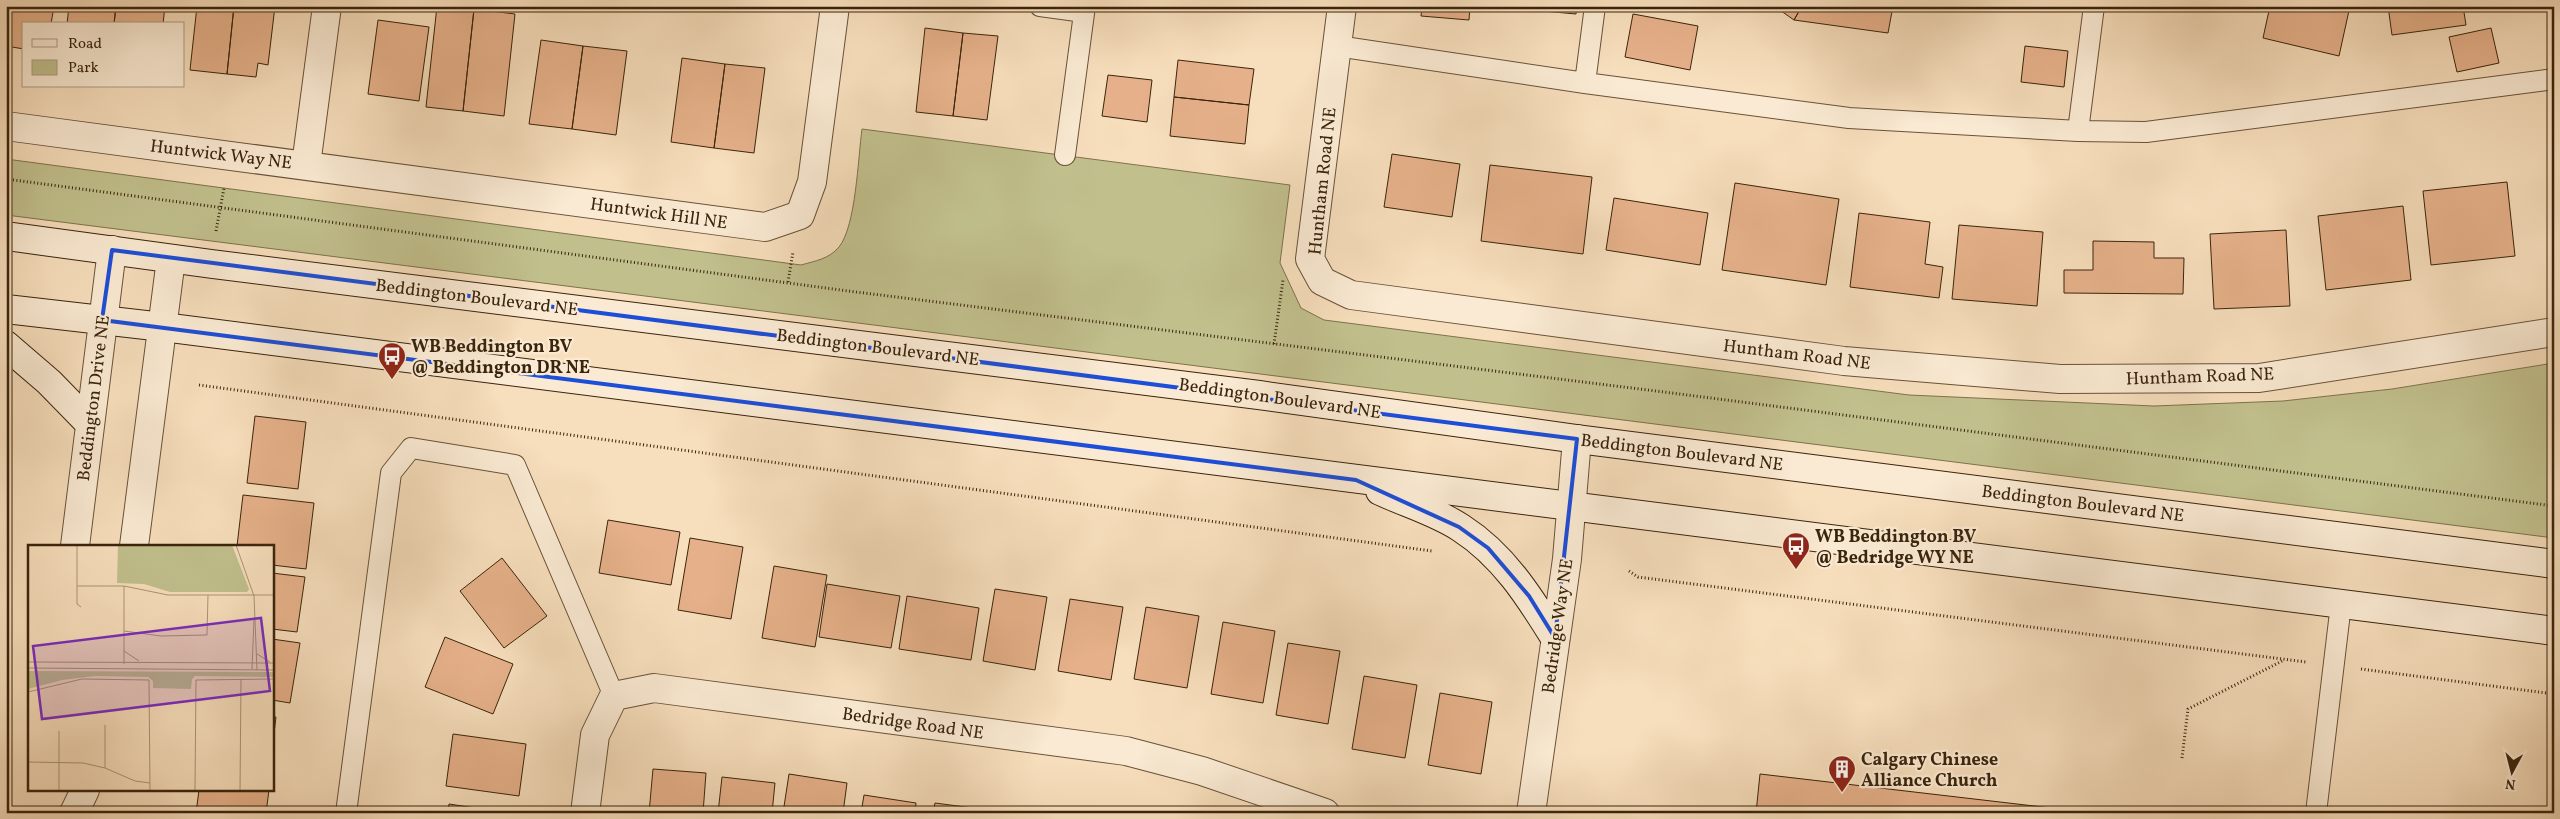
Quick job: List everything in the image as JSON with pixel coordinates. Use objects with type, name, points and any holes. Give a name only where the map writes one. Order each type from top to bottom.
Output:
[{"type":"main road","name":"Huntwick Way NE","points":[[6,126],[306,165],[327,6]]},
{"type":"main road","name":"Huntwick Hill NE","points":[[306,165],[765,227],[800,215],[812,182],[835,6]]},
{"type":"main road","name":"Huntham Road NE","points":[[1342,6],[1310,259],[1322,281],[1351,295],[1844,362],[2060,379],[2259,378],[2554,332]]},
{"type":"main road","name":"Beddington Boulevard NE","points":[[6,236],[171,259],[1259,395],[1577,439],[2554,564]]},
{"type":"main road","name":"Beddington Drive NE","points":[[75,545],[112,250]]},
{"type":"main road","points":[[134,545],[171,259]]},
{"type":"main road","points":[[6,309],[163,327],[2554,631]]},
{"type":"main road","points":[[6,346],[49,382],[89,423]]},
{"type":"main road","name":"Bedridge Way NE","points":[[1531,813],[1567,559],[1577,439]]},
{"type":"main road","points":[[1356,480],[1459,527],[1488,548],[1529,596],[1555,638]]},
{"type":"main road","name":"Bedridge Road NE","points":[[614,696],[654,688],[1126,751],[1202,771],[1325,813]]},
{"type":"main road","points":[[586,813],[595,735],[614,696]]},
{"type":"main road","points":[[61,792],[63,813]]},
{"type":"main road","points":[[74,813],[84,792]]},
{"type":"lane","points":[[1040,6],[1084,9],[1065,155]]},
{"type":"lane","points":[[1586,83],[1595,6]]},
{"type":"lane","points":[[2078,131],[2094,6]]},
{"type":"lane","points":[[1337,46],[1586,83],[1849,118],[2078,131],[2146,132],[2554,79]]},
{"type":"lane","points":[[346,813],[391,473],[411,448],[515,464],[614,696]]},
{"type":"lane","points":[[2316,813],[2341,604]]},
{"type":"path","points":[[6,178],[856,292],[1656,391],[2554,506]]},
{"type":"path","points":[[215,234],[219,206]]},
{"type":"path","points":[[199,384],[1437,552]]},
{"type":"path","points":[[1629,570],[1638,577],[2554,694]]},
{"type":"path","points":[[2182,758],[2188,709],[2284,660]]},
{"type":"highlighted area","points":[[112,250],[1577,439],[1555,638],[1529,596],[1488,548],[1459,527],[1356,480],[102,320]]},
{"type":"green space","points":[[862,129],[1290,185],[1280,263],[1301,308],[1324,320],[1909,395],[2154,406],[2283,401],[2392,389],[2554,363],[2554,538],[6,215],[6,159],[801,265],[822,259],[831,254],[839,247],[845,237],[853,208]]},
{"type":"building","points":[[6,6],[54,6],[51,22],[22,22],[22,49],[6,46]]},
{"type":"building","points":[[69,6],[116,6],[114,22],[67,22]]},
{"type":"building","points":[[116,6],[165,6],[163,22],[114,22]]},
{"type":"building","points":[[197,6],[234,6],[227,74],[190,70]]},
{"type":"building","points":[[234,6],[275,6],[268,65],[258,63],[256,77],[227,74]]},
{"type":"building","points":[[437,6],[474,9],[463,111],[426,107]]},
{"type":"building","points":[[1422,6],[1470,6],[1469,20],[1421,16]]},
{"type":"building","points":[[1533,6],[1577,6],[1576,14],[1532,10]]},
{"type":"building","points":[[1774,6],[1802,6],[1794,20]]},
{"type":"building","points":[[1802,6],[1893,6],[1888,33],[1794,20]]},
{"type":"building","points":[[2270,6],[2350,6],[2339,56],[2263,38]]},
{"type":"building","points":[[2388,6],[2463,6],[2466,25],[2392,35]]},
{"type":"building","points":[[474,9],[515,14],[504,116],[463,111]]},
{"type":"building","points":[[1633,14],[1698,26],[1690,70],[1625,57]]},
{"type":"building","points":[[378,20],[429,27],[419,101],[368,94]]},
{"type":"building","points":[[925,28],[963,33],[953,116],[916,112]]},
{"type":"building","points":[[2491,28],[2499,63],[2457,72],[2449,37]]},
{"type":"building","points":[[963,33],[998,36],[987,120],[953,116]]},
{"type":"building","points":[[541,40],[583,46],[572,129],[529,124]]},
{"type":"building","points":[[583,46],[627,51],[616,135],[572,129]]},
{"type":"building","points":[[2025,46],[2068,51],[2064,87],[2021,82]]},
{"type":"building","points":[[682,58],[725,64],[714,148],[671,142]]},
{"type":"building","points":[[1178,60],[1254,69],[1249,105],[1174,97]]},
{"type":"building","points":[[725,64],[765,68],[754,153],[714,148]]},
{"type":"building","points":[[1108,75],[1152,80],[1147,122],[1102,116]]},
{"type":"building","points":[[1174,97],[1249,105],[1245,144],[1170,136]]},
{"type":"building","points":[[1392,154],[1460,164],[1452,217],[1384,207]]},
{"type":"building","points":[[1490,165],[1592,177],[1583,254],[1481,241]]},
{"type":"building","points":[[2549,179],[2554,179],[2554,213]]},
{"type":"building","points":[[2507,182],[2515,256],[2431,265],[2423,191]]},
{"type":"building","points":[[1735,183],[1839,199],[1826,285],[1722,270]]},
{"type":"building","points":[[1614,198],[1708,213],[1700,265],[1606,250]]},
{"type":"building","points":[[2403,206],[2411,280],[2326,290],[2318,216]]},
{"type":"building","points":[[1859,213],[1930,222],[1925,264],[1943,267],[1939,298],[1850,287]]},
{"type":"building","points":[[1959,225],[2043,232],[2037,306],[1952,299]]},
{"type":"building","points":[[2286,230],[2290,306],[2214,309],[2210,234]]},
{"type":"building","points":[[2093,241],[2154,242],[2154,258],[2184,258],[2183,294],[2064,293],[2064,270],[2093,270]]},
{"type":"building","points":[[255,416],[306,422],[298,489],[247,483]]},
{"type":"building","points":[[243,495],[314,503],[306,569],[274,565],[274,545],[237,545]]},
{"type":"building","points":[[608,520],[680,532],[671,585],[599,573]]},
{"type":"building","points":[[690,538],[743,547],[731,619],[678,610]]},
{"type":"building","points":[[502,558],[547,616],[504,648],[460,591]]},
{"type":"building","points":[[774,566],[827,575],[815,647],[762,638]]},
{"type":"building","points":[[274,573],[305,577],[297,632],[274,629]]},
{"type":"building","points":[[827,584],[900,596],[891,648],[819,637]]},
{"type":"building","points":[[995,589],[1047,597],[1035,670],[983,661]]},
{"type":"building","points":[[907,596],[979,608],[971,660],[899,649]]},
{"type":"building","points":[[1070,599],[1123,607],[1111,680],[1058,671]]},
{"type":"building","points":[[1146,607],[1199,616],[1187,688],[1134,679]]},
{"type":"building","points":[[1223,622],[1275,631],[1263,703],[1211,694]]},
{"type":"building","points":[[445,637],[513,664],[493,714],[425,687]]},
{"type":"building","points":[[274,639],[300,643],[290,703],[274,700]]},
{"type":"building","points":[[1288,643],[1340,651],[1328,724],[1276,715]]},
{"type":"building","points":[[1364,676],[1417,685],[1405,758],[1352,749]]},
{"type":"building","points":[[1440,693],[1492,702],[1481,774],[1428,765]]},
{"type":"building","points":[[274,717],[276,717],[274,734]]},
{"type":"building","points":[[453,734],[526,744],[519,796],[446,786]]},
{"type":"building","points":[[653,769],[706,773],[703,813],[649,813]]},
{"type":"building","points":[[789,774],[847,783],[843,813],[783,813]]},
{"type":"building","name":"Calgary Chinese Alliance Church","points":[[1760,774],[2094,813],[1756,813]]},
{"type":"building","points":[[722,777],[775,783],[772,813],[718,813]]},
{"type":"building","points":[[199,792],[269,792],[266,813],[196,813]]},
{"type":"building","points":[[864,795],[916,803],[915,813],[861,813]]},
{"type":"building","points":[[935,803],[988,810],[987,813],[933,813]]},
{"type":"building","points":[[449,804],[509,813],[448,813]]},
{"type":"place","name":"WB Beddington BV @ Beddington DR NE","points":[[392,380]]},
{"type":"place","name":"WB Beddington BV @ Bedridge WY NE","points":[[1796,570]]},
{"type":"place","name":"Calgary Chinese Alliance Church","points":[[1842,793]]}]
